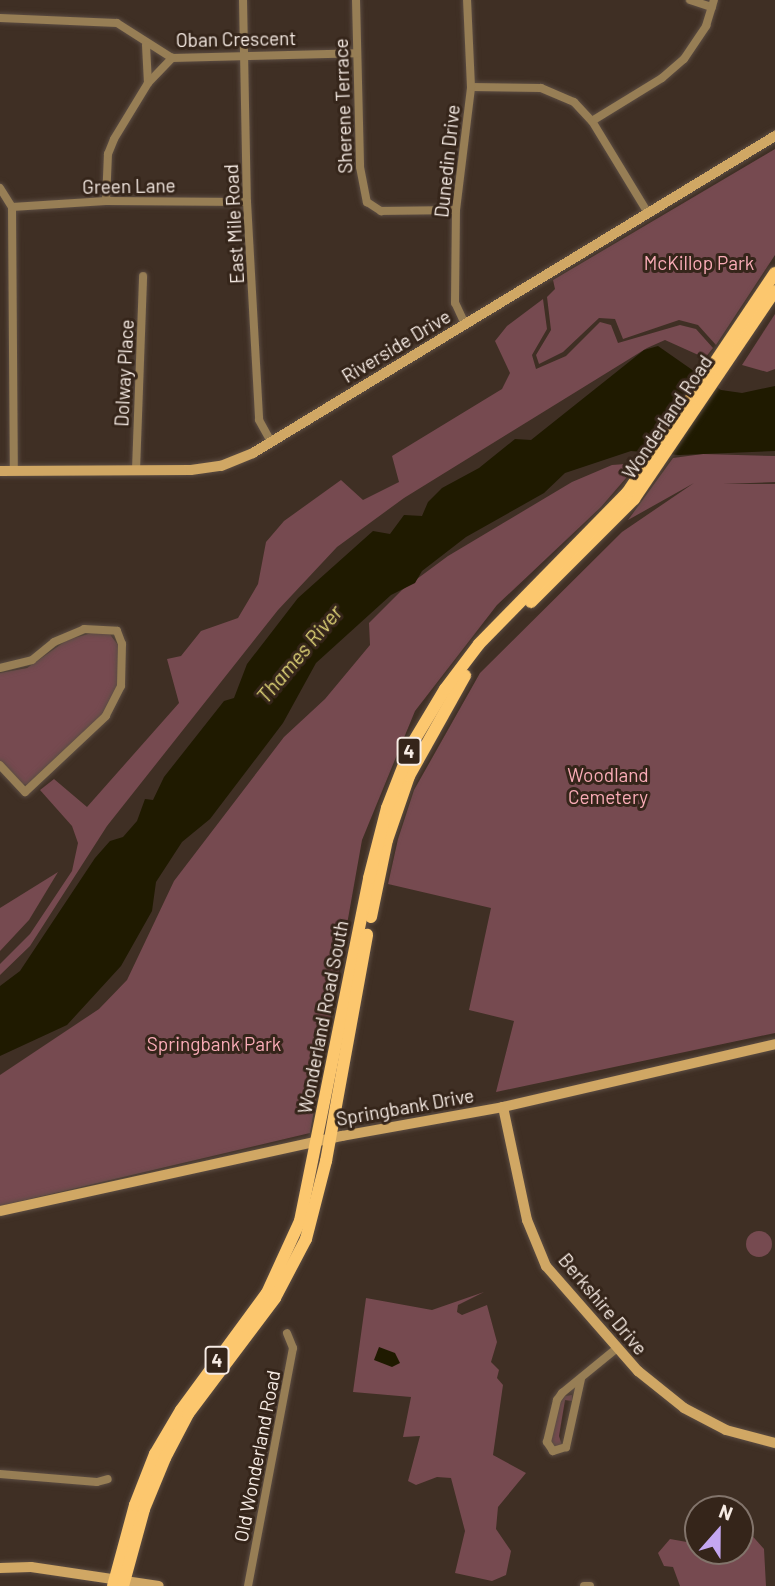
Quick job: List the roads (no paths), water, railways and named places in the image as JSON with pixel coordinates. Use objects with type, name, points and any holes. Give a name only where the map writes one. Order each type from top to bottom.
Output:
[{"type":"main road","name":"Riverside Drive","points":[[0,471],[220,466],[271,442],[775,136]]},
{"type":"main road","name":"4","points":[[757,310],[775,273]]},
{"type":"main road","points":[[757,310],[775,291]]},
{"type":"main road","name":"Wonderland Road","points":[[631,496],[757,310]]},
{"type":"main road","name":"Wonderland Road South","points":[[119,1583],[155,1454],[181,1410],[267,1293],[284,1261],[300,1221],[338,1098],[382,863],[416,759],[456,688],[483,652],[631,496]]},
{"type":"main road","name":"Wonderland Road South","points":[[324,1140],[369,878],[387,808],[412,744],[479,644],[631,496]]},
{"type":"main road","name":"Springbank Drive","points":[[0,1212],[324,1140],[503,1107],[775,1044]]},
{"type":"main road","name":"Berkshire Drive","points":[[503,1107],[530,1234],[546,1266],[617,1348],[684,1408],[726,1430],[775,1443]]},
{"type":"main road","points":[[0,1568],[159,1586]]},
{"type":"street","name":"East Mile Road","points":[[243,0],[247,202],[259,420],[271,442]]},
{"type":"street","name":"Sherene Terrace","points":[[356,0],[360,167],[362,189],[369,205],[398,212],[456,210]]},
{"type":"street","name":"Dunedin Drive","points":[[465,324],[455,303],[456,210],[471,88],[467,0]]},
{"type":"street","points":[[592,121],[662,78],[684,59],[713,4],[691,0]]},
{"type":"street","name":"Oban Crescent","points":[[0,18],[100,19],[117,23],[146,45],[172,58],[357,53]]},
{"type":"street","points":[[146,45],[148,83]]},
{"type":"street","points":[[106,201],[108,154],[148,83],[172,58]]},
{"type":"street","points":[[471,88],[541,88],[574,102],[592,121],[648,213]]},
{"type":"street","points":[[0,188],[12,207],[14,471]]},
{"type":"street","name":"Green Lane","points":[[12,207],[106,201],[247,202]]},
{"type":"street","name":"Dolway Place","points":[[136,470],[143,276]]},
{"type":"street","points":[[0,668],[32,660],[54,642],[84,629],[117,631],[122,644],[117,703],[25,792],[0,765]]},
{"type":"street","name":"Old Wonderland Road","points":[[248,1586],[293,1348],[288,1333]]},
{"type":"street","points":[[581,1379],[566,1447],[553,1451],[547,1442],[554,1405],[581,1379],[617,1348]]},
{"type":"street","points":[[0,1474],[97,1482],[108,1479]]},
{"type":"street","points":[[584,1586],[590,1586]]},
{"type":"water","name":"Thames River","points":[[658,346],[721,390],[742,393],[775,386],[775,451],[679,455],[631,451],[565,473],[544,493],[466,537],[422,571],[415,583],[391,595],[316,663],[283,723],[210,819],[182,842],[156,882],[152,911],[121,966],[67,1025],[0,1056],[0,986],[20,971],[95,858],[110,841],[123,837],[137,821],[145,799],[153,800],[164,777],[224,701],[234,698],[247,664],[298,598],[373,531],[390,534],[404,515],[422,516],[428,502],[442,488],[479,468],[515,439],[531,440],[644,350]]},
{"type":"water","points":[[379,1347],[395,1353],[400,1363],[392,1367],[374,1360]]},
{"type":"park label","name":"McKillop Park","points":[[699,263]]},
{"type":"park label","name":"Woodland Cemetery","points":[[608,786]]},
{"type":"park label","name":"Springbank Park","points":[[214,1044]]}]
